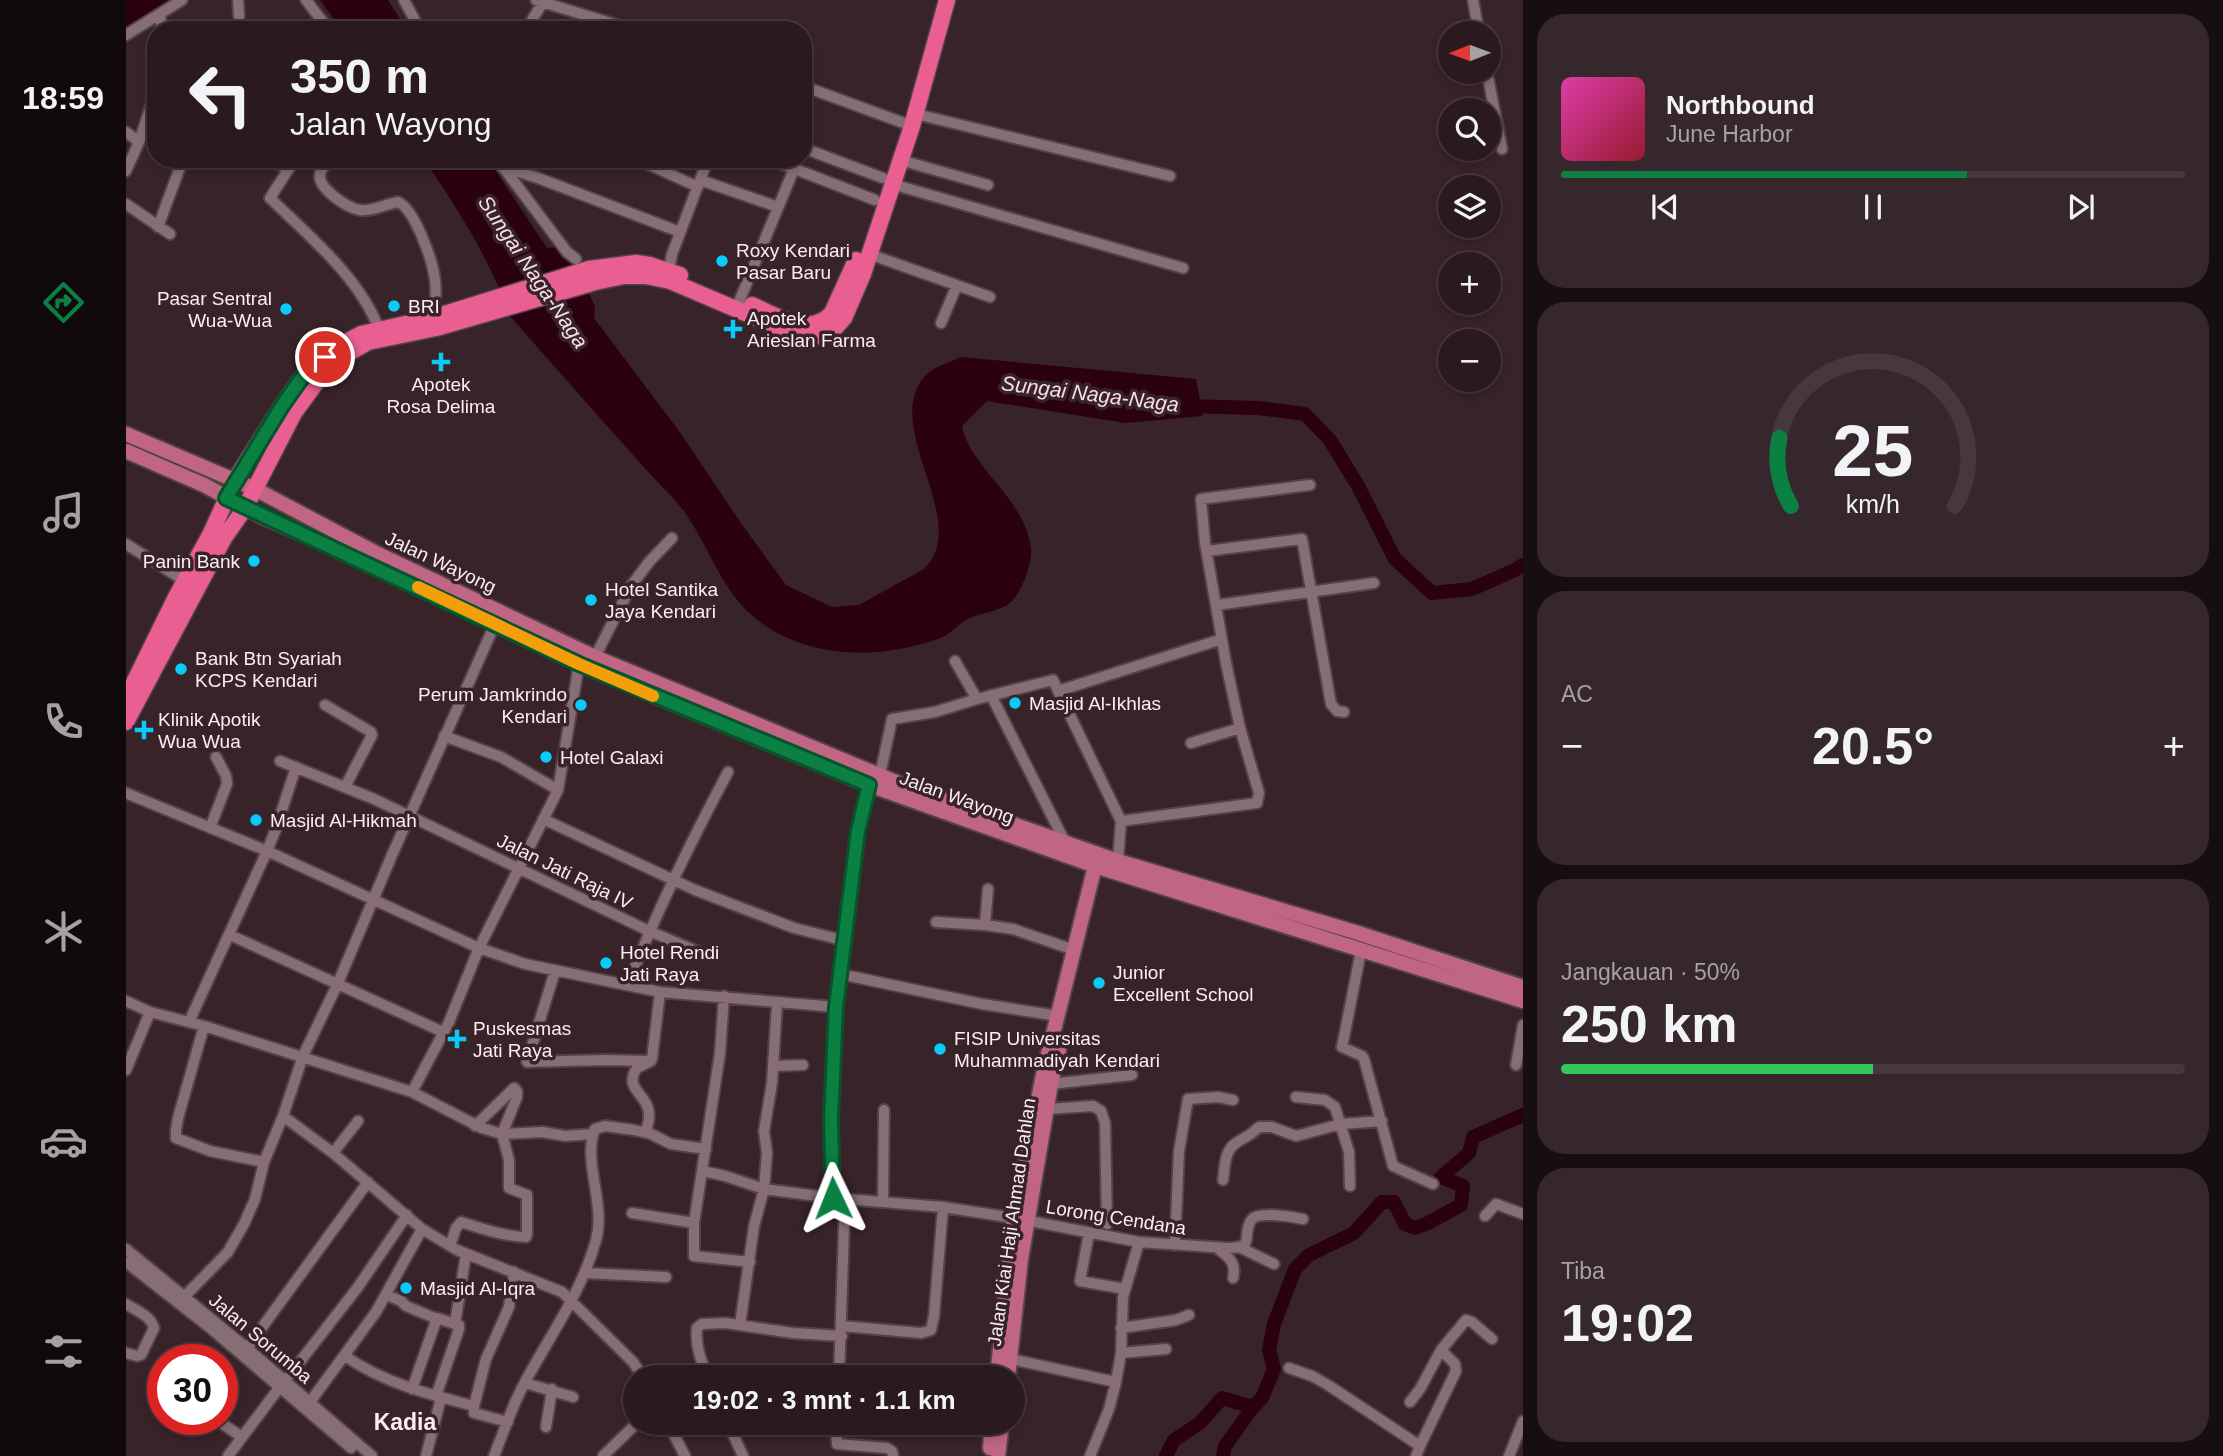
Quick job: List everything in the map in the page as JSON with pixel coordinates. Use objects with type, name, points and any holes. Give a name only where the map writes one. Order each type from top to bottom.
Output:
[{"type":"highway","points":[[587,270],[670,281],[805,325],[827,319],[854,268],[875,200],[900,160],[936,0]]},
{"type":"highway","points":[[126,722],[224,538],[255,489],[283,431],[306,395],[329,368],[368,342],[436,328],[587,270],[636,263],[669,270],[797,335],[809,337],[828,333],[836,327],[844,318],[869,254],[888,181],[910,121],[947,0]]},
{"type":"highway","points":[[126,699],[211,533],[235,480],[271,421],[301,379],[325,357],[361,334],[500,303]]},
{"type":"main road","name":"Jalan Wayong","points":[[126,434],[255,489],[344,537],[595,657],[908,787],[1269,914],[1361,951],[1523,1001]]},
{"type":"main road","name":"Jalan Wayong","points":[[126,451],[204,485],[244,508],[579,664],[869,785],[1099,871],[1269,914],[1523,987]]},
{"type":"main road","name":"Jalan Kiai Haji Ahmad Dahlan","points":[[999,1365],[1044,1070],[1074,950],[1099,871]]},
{"type":"main road","name":"Jalan Kiai Haji Ahmad Dahlan","points":[[1010,1365],[1021,1219],[1099,871]]},
{"type":"main road","points":[[989,1456],[991,1435]]},
{"type":"main road","points":[[998,1456],[1001,1435]]},
{"type":"street","points":[[148,21],[182,0]]},
{"type":"street","points":[[238,0],[239,16]]},
{"type":"street","points":[[306,0],[322,21]]},
{"type":"street","points":[[404,0],[415,21]]},
{"type":"street","points":[[1473,0],[1477,21]]},
{"type":"street","points":[[530,21],[539,1],[604,21]]},
{"type":"street","points":[[160,14],[161,21]]},
{"type":"street","points":[[126,34],[147,22]]},
{"type":"street","points":[[1489,84],[1502,149]]},
{"type":"street","points":[[812,89],[910,121],[1170,176]]},
{"type":"street","points":[[126,171],[147,118]]},
{"type":"street","points":[[126,132],[139,142]]},
{"type":"street","points":[[812,151],[888,181],[1183,268]]},
{"type":"street","points":[[900,160],[988,185]]},
{"type":"street","points":[[158,227],[180,168]]},
{"type":"street","points":[[285,168],[288,170],[271,198],[345,274],[374,315],[379,329]]},
{"type":"street","points":[[323,168],[320,177],[327,191],[350,207],[362,211],[398,202],[403,204],[411,215],[430,256],[435,277],[436,298],[432,318]]},
{"type":"street","points":[[503,168],[567,251],[587,270]]},
{"type":"street","points":[[512,168],[680,232]]},
{"type":"street","points":[[659,168],[699,184],[778,207]]},
{"type":"street","points":[[669,270],[680,232],[705,168]]},
{"type":"street","points":[[738,305],[794,169],[875,200]]},
{"type":"street","points":[[126,204],[170,234]]},
{"type":"street","points":[[869,254],[990,297]]},
{"type":"street","points":[[941,323],[957,285]]},
{"type":"street","points":[[1121,821],[1257,803],[1259,793],[1240,728],[1222,639],[1201,498],[1310,485]]},
{"type":"street","points":[[595,657],[631,586],[672,538]]},
{"type":"street","points":[[1207,551],[1302,539],[1331,704],[1337,711],[1344,712]]},
{"type":"street","points":[[126,544],[185,581]]},
{"type":"street","points":[[1217,605],[1374,583]]},
{"type":"street","points":[[185,1296],[228,1252],[238,1237],[255,1199],[264,1162],[303,1056],[338,983],[495,624]]},
{"type":"street","points":[[1058,691],[1222,639]]},
{"type":"street","points":[[955,661],[977,699]]},
{"type":"street","points":[[412,1092],[443,1032],[479,948],[558,790],[579,664]]},
{"type":"street","points":[[880,775],[892,719],[935,712],[1053,680],[1121,821],[1118,861]]},
{"type":"street","points":[[991,695],[1065,842]]},
{"type":"street","points":[[325,705],[372,735],[345,787]]},
{"type":"street","points":[[1191,743],[1240,728]]},
{"type":"street","points":[[444,736],[501,757],[558,790]]},
{"type":"street","points":[[210,828],[227,784],[216,757]]},
{"type":"street","name":"Jalan Jati Raja IV","points":[[280,761],[345,787],[649,932],[706,955]]},
{"type":"street","points":[[189,1022],[267,851],[296,766]]},
{"type":"street","points":[[628,984],[689,845],[728,772]]},
{"type":"street","points":[[833,1198],[831,1119],[836,1007],[858,831],[869,785]]},
{"type":"street","points":[[126,793],[267,851],[513,961],[660,992],[836,1007]]},
{"type":"street","points":[[543,819],[674,880],[794,928],[846,941]]},
{"type":"street","points":[[985,925],[988,889]]},
{"type":"street","points":[[936,922],[985,925],[1027,933],[1074,950]]},
{"type":"street","points":[[230,934],[443,1032]]},
{"type":"street","points":[[1361,951],[1342,1046],[1363,1056],[1393,1166],[1433,1184]]},
{"type":"street","points":[[555,971],[527,1062],[651,1061]]},
{"type":"street","points":[[840,974],[982,1004],[1058,1016]]},
{"type":"street","points":[[651,1061],[660,992]]},
{"type":"street","points":[[724,996],[720,1053],[699,1185],[694,1256],[750,1262]]},
{"type":"street","points":[[126,1001],[149,1012],[303,1056],[412,1092],[475,1126],[502,1134],[593,1134]]},
{"type":"street","points":[[740,1325],[754,1226],[764,1189],[767,1153],[764,1131],[774,1066],[777,1003]]},
{"type":"street","points":[[126,1070],[149,1012]]},
{"type":"street","points":[[1516,1065],[1523,1025]]},
{"type":"street","points":[[204,1026],[175,1136],[178,1140],[210,1151],[264,1162]]},
{"type":"street","points":[[645,1132],[649,1110],[631,1080],[636,1068],[651,1061]]},
{"type":"street","points":[[774,1066],[803,1065]]},
{"type":"street","points":[[1051,1084],[1132,1074]]},
{"type":"street","points":[[450,1246],[461,1222],[488,1232],[527,1236],[527,1195],[509,1188],[509,1160],[502,1134],[517,1091],[514,1088],[475,1126]]},
{"type":"street","points":[[1175,1245],[1179,1151],[1188,1099],[1218,1097],[1233,1100]]},
{"type":"street","points":[[1296,1097],[1325,1100],[1335,1107],[1349,1152],[1350,1186]]},
{"type":"street","points":[[1047,1109],[1093,1106],[1101,1111],[1105,1123],[1107,1224]]},
{"type":"street","points":[[883,1202],[884,1110]]},
{"type":"street","points":[[283,1116],[333,1153],[422,1229],[466,1254],[554,1288],[570,1300],[635,1365]]},
{"type":"street","points":[[333,1153],[358,1121]]},
{"type":"street","points":[[1223,1180],[1227,1154],[1235,1144],[1246,1139],[1259,1127],[1272,1127],[1296,1136],[1341,1124],[1382,1121]]},
{"type":"street","points":[[494,1456],[524,1382],[585,1273],[596,1241],[599,1209],[592,1164],[595,1129],[605,1126],[645,1132],[671,1144],[706,1149]]},
{"type":"street","name":"Lorong Cendana","points":[[703,1171],[725,1175],[764,1189],[943,1207],[1139,1242],[1241,1248]]},
{"type":"street","points":[[247,1348],[368,1182]]},
{"type":"street","points":[[840,1365],[845,1198]]},
{"type":"street","points":[[1485,1216],[1496,1205],[1523,1214]]},
{"type":"street","points":[[704,1365],[698,1350],[697,1328],[704,1323],[793,1333],[921,1333],[931,1330],[943,1207]]},
{"type":"street","points":[[632,1213],[695,1223]]},
{"type":"street","points":[[228,1456],[363,1280],[407,1215]]},
{"type":"street","points":[[1274,1264],[1241,1248],[1245,1244],[1251,1219],[1256,1216],[1290,1216],[1303,1219]]},
{"type":"street","points":[[310,1402],[387,1295],[422,1229]]},
{"type":"street","points":[[1089,1233],[1080,1281],[1125,1289]]},
{"type":"street","points":[[1090,1456],[1116,1382],[1121,1353],[1125,1289],[1139,1242]]},
{"type":"street","points":[[1217,1248],[1231,1259],[1235,1271],[1233,1278]]},
{"type":"street","name":"Jalan Sorumba","points":[[126,1250],[185,1296],[217,1329],[361,1456]]},
{"type":"street","points":[[455,1324],[466,1254]]},
{"type":"street","name":"Jalan Sorumba","points":[[126,1262],[247,1348],[282,1385],[310,1402],[372,1456]]},
{"type":"street","points":[[508,1422],[472,1412],[486,1359],[509,1307],[514,1272]]},
{"type":"street","points":[[585,1273],[666,1277]]},
{"type":"street","points":[[387,1295],[401,1301],[405,1306],[459,1325],[438,1397],[426,1456]]},
{"type":"street","points":[[126,1304],[154,1324],[141,1356],[126,1353]]},
{"type":"street","points":[[1121,1328],[1176,1320],[1189,1315]]},
{"type":"street","points":[[412,1389],[437,1319]]},
{"type":"street","points":[[1410,1402],[1441,1350],[1466,1320],[1492,1339]]},
{"type":"street","points":[[1121,1353],[1166,1349]]},
{"type":"street","points":[[1289,1368],[1328,1385],[1418,1451],[1456,1371],[1455,1364],[1441,1350]]},
{"type":"street","points":[[345,1356],[370,1371],[412,1389],[474,1406]]},
{"type":"street","points":[[1011,1359],[1116,1382]]},
{"type":"street","points":[[524,1382],[573,1397]]},
{"type":"street","points":[[546,1427],[552,1389]]},
{"type":"street","points":[[1420,1389],[1440,1402]]},
{"type":"street","points":[[1509,1456],[1523,1421]]},
{"type":"street","points":[[238,1434],[243,1437]]},
{"type":"street","points":[[603,1456],[625,1435]]},
{"type":"street","points":[[674,1435],[685,1456]]},
{"type":"street","points":[[733,1435],[743,1456]]},
{"type":"street","points":[[837,1435],[837,1444],[887,1448],[892,1451],[893,1456]]},
{"type":"water","points":[[126,0],[174,0],[126,30]]},
{"type":"water","points":[[320,0],[388,0],[401,21],[335,21]]},
{"type":"water","points":[[430,168],[494,168],[547,248],[557,247],[563,258],[575,261],[595,307],[594,318],[679,431],[786,585],[832,607],[859,605],[924,569],[936,549],[939,525],[912,419],[915,395],[927,374],[939,366],[961,357],[1196,379],[1203,416],[1125,423],[987,401],[962,426],[975,456],[1009,499],[1027,530],[1031,548],[1030,562],[1017,595],[999,609],[967,619],[943,637],[911,647],[854,653],[826,650],[773,631],[750,614],[731,592],[680,507],[510,316],[483,255]]},
{"type":"waterway","name":"Sungai Naga-Naga","points":[[1185,406],[1258,408],[1305,414],[1330,440],[1358,486],[1395,559],[1432,593],[1472,589],[1523,565]]},
{"type":"waterway","points":[[1166,1456],[1174,1440],[1200,1423],[1222,1398],[1253,1407],[1262,1398],[1274,1369],[1269,1350],[1274,1324],[1295,1269],[1309,1255],[1354,1233],[1382,1202],[1394,1202],[1405,1224],[1415,1228],[1461,1205],[1463,1186],[1441,1177],[1469,1153],[1473,1137],[1523,1115]]},
{"type":"waterway","points":[[1223,1456],[1225,1446],[1253,1407]]},
{"type":"slow traffic","points":[[418,587],[579,664],[653,696]]},
{"type":"place","name":"Roxy Kendari Pasar Baru","points":[[722,261]]},
{"type":"place","name":"BRI","points":[[394,306]]},
{"type":"place","name":"Pasar Sentral Wua-Wua","points":[[286,309]]},
{"type":"place","name":"Apotek Arieslan Farma","points":[[733,329]]},
{"type":"place","name":"Apotek Rosa Delima","points":[[441,362]]},
{"type":"place","name":"Panin Bank","points":[[254,561]]},
{"type":"place","name":"Hotel Santika Jaya Kendari","points":[[591,600]]},
{"type":"place","name":"Bank Btn Syariah KCPS Kendari","points":[[181,669]]},
{"type":"place","name":"Masjid Al-Ikhlas","points":[[1015,703]]},
{"type":"place","name":"Perum Jamkrindo Kendari","points":[[581,705]]},
{"type":"place","name":"Klinik Apotik Wua Wua","points":[[144,730]]},
{"type":"place","name":"Hotel Galaxi","points":[[546,757]]},
{"type":"place","name":"Masjid Al-Hikmah","points":[[256,820]]},
{"type":"place","name":"Hotel Rendi Jati Raya","points":[[606,963]]},
{"type":"place","name":"Junior Excellent School","points":[[1099,983]]},
{"type":"place","name":"Puskesmas Jati Raya","points":[[457,1039]]},
{"type":"place","name":"FISIP Universitas Muhammadiyah Kendari","points":[[940,1049]]},
{"type":"place","name":"Masjid Al-Iqra","points":[[406,1288]]},
{"type":"district","name":"Kadia","points":[[405,1422]]},
{"type":"route","points":[[325,357],[301,379],[271,421],[226,498],[579,664],[869,785],[858,831],[836,1007],[831,1119],[833,1198]]}]
